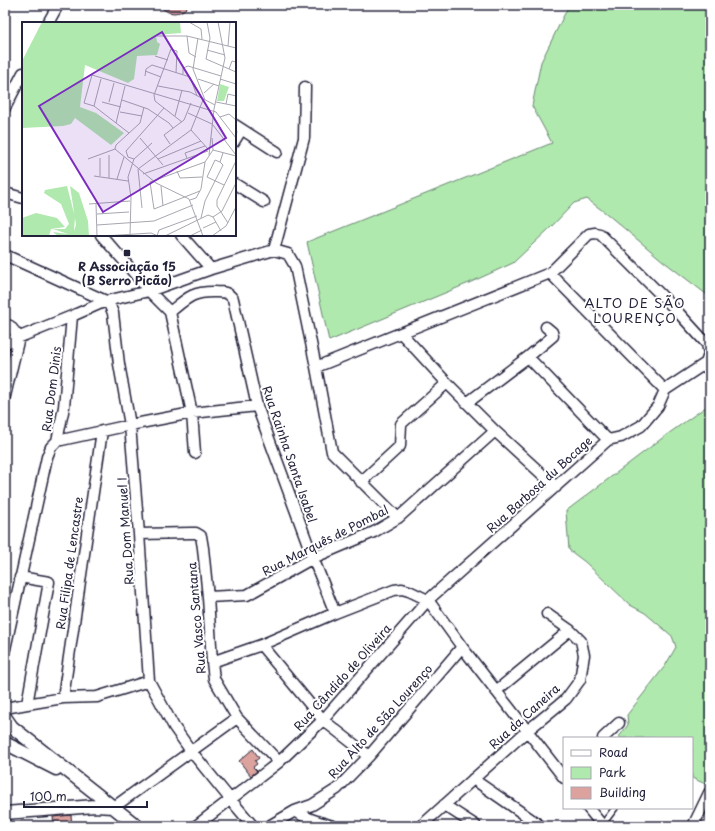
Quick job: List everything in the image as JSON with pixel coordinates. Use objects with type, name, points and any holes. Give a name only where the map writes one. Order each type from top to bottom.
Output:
[{"type":"street","points":[[49,22],[58,5]]},
{"type":"street","points":[[5,108],[22,75]]},
{"type":"street","points":[[274,250],[304,138],[305,87]]},
{"type":"street","points":[[236,138],[239,127],[277,152]]},
{"type":"street","points":[[236,185],[264,202]]},
{"type":"street","points":[[5,193],[22,198]]},
{"type":"street","points":[[316,367],[550,273],[589,234],[595,232],[600,234],[676,310],[707,344],[709,354],[706,363],[665,390],[550,273]]},
{"type":"street","points":[[102,236],[149,291],[170,312],[192,413],[195,453]]},
{"type":"street","points":[[182,236],[211,269]]},
{"type":"street","points":[[5,343],[106,301],[149,291],[211,269],[274,250],[288,254],[295,266],[332,452],[398,518]]},
{"type":"street","points":[[5,256],[106,301]]},
{"type":"street","name":"Rua Rainha Santa Isabel","points":[[170,312],[182,302],[199,293],[224,292],[229,294],[233,299],[257,406],[335,613]]},
{"type":"street","name":"Rua Dom Manuel I","points":[[106,301],[113,313],[119,364],[130,425],[149,681],[174,727],[191,751],[253,826]]},
{"type":"street","name":"Rua Dom Dinis","points":[[5,649],[47,457],[51,447],[57,441],[64,408],[72,316]]},
{"type":"street","points":[[5,324],[10,326],[19,337]]},
{"type":"street","points":[[467,402],[528,357],[553,336],[552,332],[546,327]]},
{"type":"street","points":[[401,333],[447,383],[495,431],[556,487]]},
{"type":"street","points":[[5,396],[19,337]]},
{"type":"street","points":[[528,357],[608,440]]},
{"type":"street","points":[[361,482],[400,446],[401,424],[447,383]]},
{"type":"street","name":"Rua Barbosa du Bocage","points":[[428,600],[608,440],[621,437],[641,426],[658,406],[665,390]]},
{"type":"street","points":[[57,441],[192,413],[257,406]]},
{"type":"street","name":"Rua Marquês de Pombal","points":[[208,597],[248,595],[313,558],[374,532],[398,518],[495,431]]},
{"type":"street","name":"Rua Filipa de Lencastre","points":[[63,698],[102,432]]},
{"type":"street","name":"Rua Vasco Santana","points":[[139,534],[196,533],[200,536],[203,548],[208,597],[214,679],[237,718],[279,762]]},
{"type":"street","points":[[20,577],[49,582],[27,704]]},
{"type":"street","points":[[212,662],[261,645],[335,613],[394,590],[402,589],[409,591],[428,600],[462,648],[563,776]]},
{"type":"street","name":"Rua Cândido de Oliveira","points":[[196,826],[279,762],[323,720],[428,600]]},
{"type":"street","name":"Rua da Caneira","points":[[422,826],[527,731],[566,699],[580,680],[584,655],[581,641],[570,630],[547,614]]},
{"type":"street","points":[[496,691],[570,630]]},
{"type":"street","points":[[261,645],[323,720],[369,756]]},
{"type":"street","name":"Rua Alto de São Lourenço","points":[[269,826],[296,811],[312,805],[337,788],[369,756],[462,648]]},
{"type":"street","points":[[5,708],[63,698],[97,697],[149,681]]},
{"type":"street","points":[[5,813],[95,806],[114,807],[237,718]]},
{"type":"street","points":[[5,720],[137,826]]},
{"type":"street","points":[[604,737],[619,723]]},
{"type":"street","points":[[5,743],[80,781]]},
{"type":"street","points":[[473,779],[541,826]]},
{"type":"street","points":[[693,826],[709,793]]},
{"type":"street","points":[[444,805],[475,826]]},
{"type":"street","points":[[589,809],[602,826]]},
{"type":"street","points":[[296,811],[305,818],[333,826]]},
{"type":"lane","points":[[602,826],[614,809]]},
{"type":"green space","points":[[569,5],[710,5],[710,297],[587,199],[574,203],[513,263],[469,283],[329,341],[307,242],[552,143],[532,106],[541,62]]},
{"type":"green space","points":[[710,404],[710,786],[693,778],[693,737],[619,737],[628,725],[627,715],[665,666],[676,647],[672,636],[645,613],[630,605],[585,562],[569,550],[566,511]]},
{"type":"building","points":[[159,5],[189,5],[180,12],[174,13],[168,12]]},
{"type":"building","points":[[253,749],[259,758],[255,761],[257,764],[253,767],[257,771],[251,776],[239,761]]},
{"type":"building","points":[[71,815],[72,826],[54,826],[53,817]]},
{"type":"place","name":"R Associação 15 (B Serro Picão)","points":[[127,253]]},
{"type":"district","name":"ALTO DE SÃO LOURENÇO","points":[[635,310]]}]
